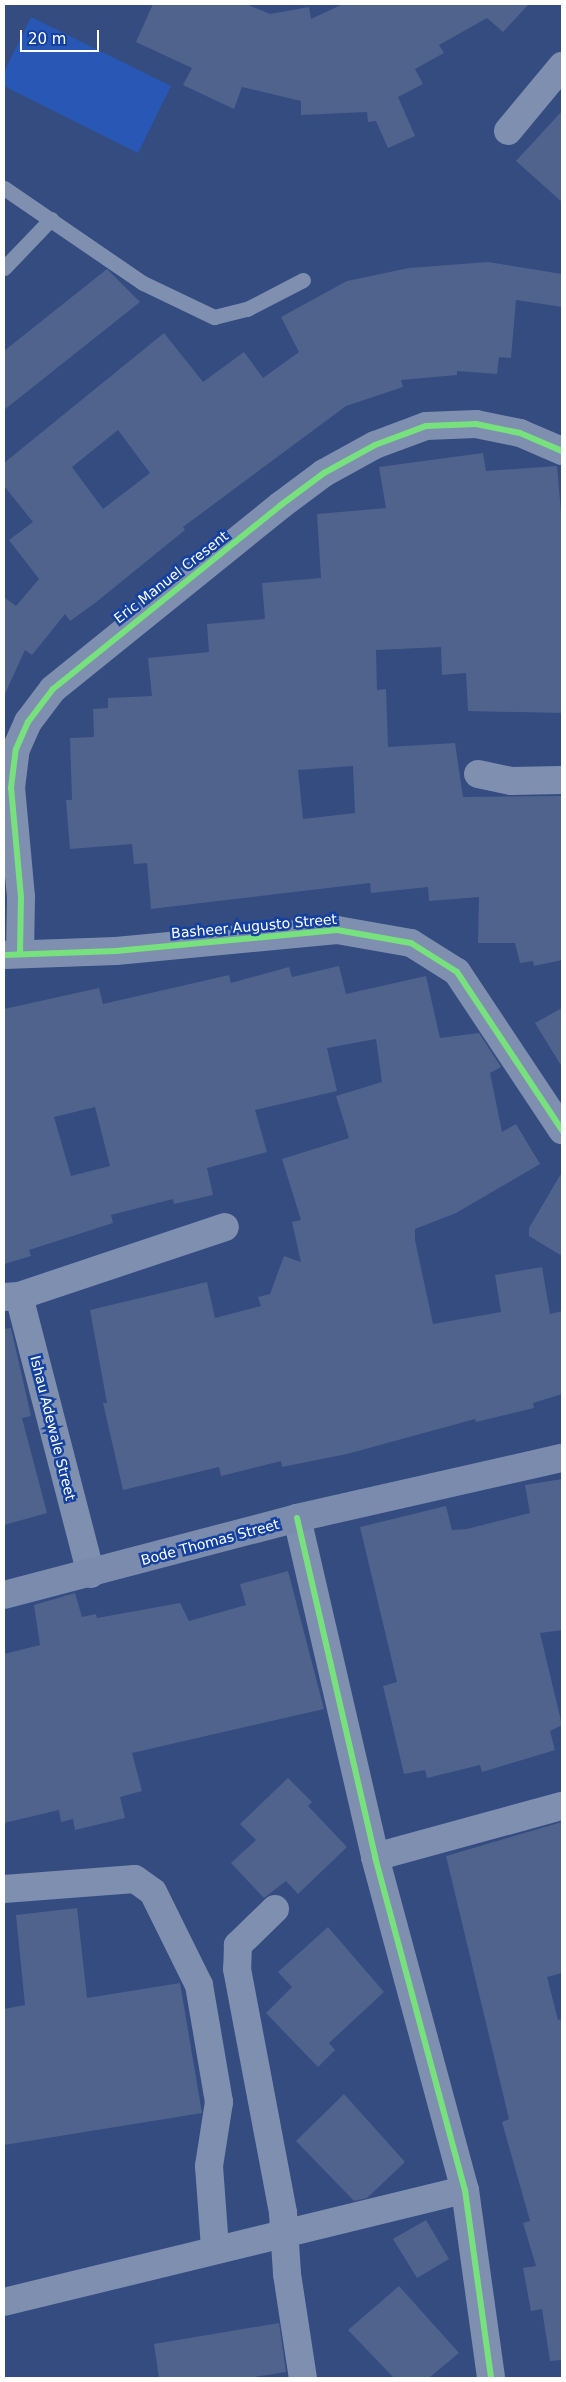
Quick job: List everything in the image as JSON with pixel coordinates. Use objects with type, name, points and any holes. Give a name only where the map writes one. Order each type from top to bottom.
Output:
[{"type":"main road","name":"Bode Thomas Street","points":[[4,1595],[91,1574],[297,1518],[562,1458]]},
{"type":"street","points":[[508,131],[562,66]]},
{"type":"street","name":"Eric Manuel Cresent","points":[[12,954],[21,897],[11,788],[16,749],[28,722],[53,689],[281,505],[324,473],[375,445],[426,426],[476,424],[520,433],[562,451]]},
{"type":"street","points":[[478,774],[511,780],[562,780]]},
{"type":"street","name":"Basheer Augusto Street","points":[[12,954],[116,951],[337,930],[411,944],[437,956],[463,980],[562,1130]]},
{"type":"street","points":[[11,1296],[225,1227]]},
{"type":"street","name":"Ishau Adewale Street","points":[[11,1296],[91,1574]]},
{"type":"street","points":[[297,1518],[375,1857],[464,2190],[491,2378]]},
{"type":"street","points":[[375,1857],[562,1806]]},
{"type":"street","points":[[4,1889],[135,1879],[153,1892],[199,1985],[218,2093],[209,2166],[215,2248]]},
{"type":"street","points":[[275,1908],[238,1945],[237,1969],[285,2231],[303,2378]]},
{"type":"street","points":[[4,2302],[215,2248],[464,2190]]},
{"type":"lane","points":[[4,188],[144,283],[214,317],[247,309],[303,280]]},
{"type":"lane","points":[[4,268],[51,219]]},
{"type":"shaded area","points":[[31,17],[171,86],[138,153],[4,86],[4,72]]},
{"type":"building","points":[[153,4],[246,4],[270,14],[309,7],[311,19],[343,4],[529,4],[503,32],[487,18],[439,45],[444,53],[415,69],[423,84],[398,97],[415,136],[388,148],[376,121],[368,122],[367,112],[301,115],[301,101],[242,87],[234,109],[183,85],[192,68],[136,42]]},
{"type":"building","points":[[562,111],[562,202],[516,161]]},
{"type":"building","points":[[488,262],[562,274],[562,307],[516,300],[511,358],[499,357],[497,374],[457,371],[457,375],[401,380],[403,387],[346,406],[183,527],[185,530],[95,603],[70,621],[65,614],[32,655],[25,650],[4,696],[4,597],[16,606],[39,579],[9,540],[33,522],[4,486],[4,463],[164,333],[203,382],[244,352],[263,378],[299,352],[281,317],[347,281],[409,268]],"holes":[[[118,430],[150,473],[103,509],[72,467]]]},
{"type":"building","points":[[107,269],[140,302],[4,410],[4,351]]},
{"type":"building","points":[[483,453],[486,471],[557,466],[562,523],[562,713],[468,711],[466,673],[442,675],[441,647],[376,650],[377,690],[386,689],[388,747],[455,743],[463,797],[562,796],[562,960],[534,966],[533,961],[520,963],[515,943],[478,943],[479,897],[429,901],[428,887],[371,893],[370,883],[151,909],[147,863],[134,864],[132,844],[70,849],[66,800],[72,800],[70,738],[94,737],[93,709],[108,708],[108,698],[152,696],[148,658],[209,652],[207,624],[265,619],[262,583],[321,578],[317,514],[386,508],[379,467]],"holes":[[[353,766],[355,813],[303,819],[298,770]]]},
{"type":"building","points":[[339,966],[346,994],[426,976],[440,1038],[479,1033],[501,1067],[490,1073],[502,1132],[516,1124],[540,1164],[456,1213],[415,1229],[415,1240],[433,1324],[501,1312],[495,1275],[542,1267],[550,1314],[562,1311],[562,1394],[533,1403],[534,1408],[476,1422],[475,1419],[347,1454],[282,1467],[281,1461],[221,1476],[219,1467],[123,1490],[103,1403],[107,1403],[90,1310],[207,1282],[215,1318],[261,1306],[258,1297],[270,1294],[284,1256],[301,1262],[292,1222],[301,1220],[282,1159],[349,1138],[336,1096],[382,1082],[376,1039],[327,1048],[337,1091],[255,1110],[267,1152],[207,1168],[213,1195],[174,1204],[173,1199],[111,1215],[113,1223],[29,1250],[31,1256],[4,1264],[4,1009],[99,988],[103,1004],[229,975],[231,983],[289,967],[292,977]],"holes":[[[95,1107],[110,1166],[71,1176],[54,1117]]]},
{"type":"building","points":[[562,1008],[562,1067],[535,1023]]},
{"type":"building","points":[[562,1172],[562,1256],[529,1236],[529,1228]]},
{"type":"building","points":[[11,1328],[31,1416],[22,1418],[47,1513],[4,1525],[4,1329]]},
{"type":"building","points":[[562,1479],[562,1630],[540,1633],[562,1725],[550,1731],[555,1750],[482,1772],[480,1765],[427,1778],[425,1770],[404,1774],[383,1686],[397,1682],[360,1527],[446,1506],[452,1530],[467,1529],[530,1513],[525,1485]]},
{"type":"building","points":[[288,1571],[324,1709],[132,1753],[142,1791],[120,1797],[125,1818],[75,1830],[73,1819],[61,1822],[59,1810],[4,1823],[4,1654],[40,1645],[34,1605],[75,1593],[82,1617],[96,1614],[97,1618],[180,1603],[189,1621],[246,1605],[240,1584]]},
{"type":"building","points":[[288,1778],[312,1802],[308,1806],[347,1847],[298,1894],[286,1881],[264,1898],[231,1863],[256,1840],[240,1824]]},
{"type":"building","points":[[562,1822],[562,1973],[547,1977],[558,2020],[562,2019],[562,2360],[550,2361],[542,2309],[531,2311],[523,2268],[536,2266],[523,2223],[530,2221],[502,2122],[509,2119],[446,1856]]},
{"type":"building","points":[[77,1908],[87,1998],[180,1983],[202,2113],[4,2145],[4,2009],[25,2005],[16,1915]]},
{"type":"building","points":[[328,1927],[384,1992],[329,2043],[335,2050],[318,2067],[266,2013],[292,1987],[278,1972]]},
{"type":"building","points":[[344,2094],[405,2162],[367,2198],[354,2201],[296,2141]]},
{"type":"building","points":[[426,2220],[449,2259],[417,2278],[393,2239]]},
{"type":"building","points":[[399,2286],[459,2353],[429,2378],[394,2378],[348,2330]]},
{"type":"building","points":[[279,2323],[286,2372],[248,2378],[159,2378],[154,2344]]},
{"type":"cycle path","points":[[20,954],[21,897],[11,788],[16,749],[28,722],[53,689],[281,505],[324,473],[375,445],[426,426],[476,424],[520,433],[562,451]]},
{"type":"cycle path","points":[[4,955],[116,951],[337,930],[411,943],[457,972],[562,1130]]},
{"type":"cycle path","points":[[297,1518],[375,1857],[465,2190],[491,2378]]}]
